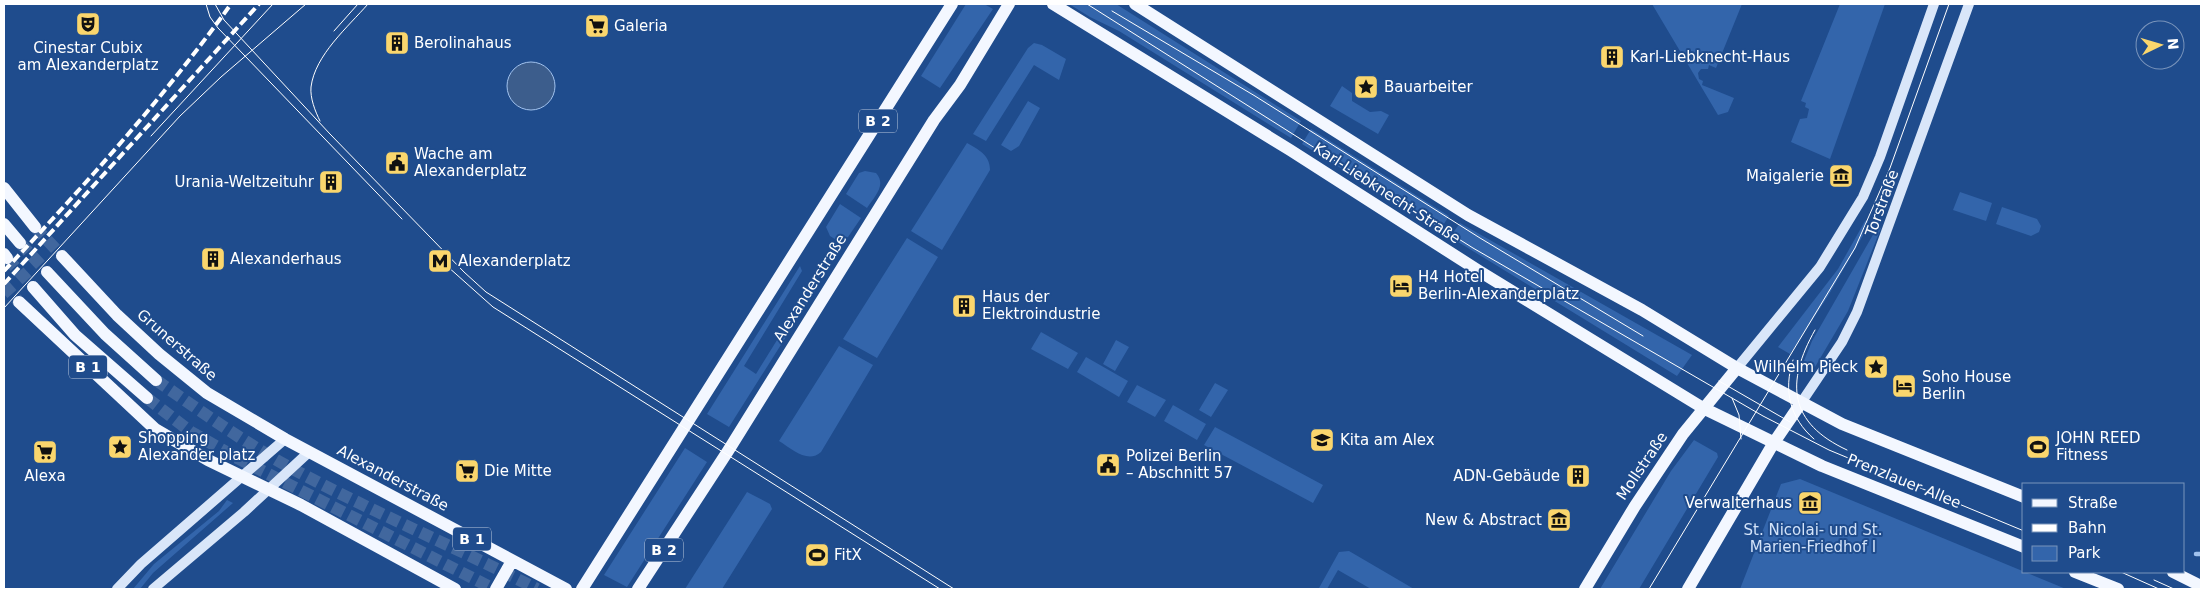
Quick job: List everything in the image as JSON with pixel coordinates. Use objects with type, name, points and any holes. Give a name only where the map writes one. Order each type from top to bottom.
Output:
[{"type":"main road","name":"Alexanderstraße","points":[[582,589],[952,4]]},
{"type":"main road","name":"Alexanderstraße","points":[[638,589],[728,451],[934,120],[960,85],[1009,4]]},
{"type":"main road","name":"Karl-Liebknecht-Straße","points":[[1053,4],[1290,150],[1479,271],[1704,408],[1774,444]]},
{"type":"main road","name":"Karl-Liebknecht-Straße","points":[[1135,4],[1468,215],[1633,305],[1737,368],[1801,403]]},
{"type":"main road","name":"Torstraße","points":[[1737,368],[1820,267],[1863,197],[1880,157],[1934,4]]},
{"type":"main road","name":"Torstraße","points":[[1801,403],[1842,342],[1857,312],[1969,4]]},
{"type":"main road","points":[[4,188],[34,227]]},
{"type":"main road","points":[[4,224],[20,242]]},
{"type":"main road","name":"Grunerstraße","points":[[62,256],[117,315],[184,375],[235,411],[285,439]]},
{"type":"main road","points":[[47,272],[98,328],[156,380]]},
{"type":"main road","points":[[33,287],[75,334],[147,398]]},
{"type":"main road","name":"B 1","points":[[19,302],[155,429],[208,460],[455,589]]},
{"type":"main road","name":"Mollstraße","points":[[1585,589],[1635,506],[1704,408],[1737,368]]},
{"type":"main road","points":[[1688,589],[1774,444],[1801,403]]},
{"type":"main road","name":"Prenzlauer Allee","points":[[1801,403],[1842,424],[2022,496]]},
{"type":"main road","name":"Alexanderstraße","points":[[285,439],[566,589]]},
{"type":"main road","points":[[117,589],[141,564],[285,439]]},
{"type":"main road","name":"Prenzlauer Allee","points":[[1774,444],[1822,466],[2022,546]]},
{"type":"main road","points":[[152,589],[310,452]]},
{"type":"main road","points":[[496,589],[512,561]]},
{"type":"main road","points":[[2078,573],[2118,589]]},
{"type":"main road","points":[[2175,573],[2201,586]]},
{"type":"green space","points":[[966,4],[984,4],[993,9],[940,88],[921,76]]},
{"type":"green space","points":[[1069,4],[1116,4],[1301,121],[1291,138],[1119,31]]},
{"type":"green space","points":[[1652,4],[1742,4],[1716,68],[1709,65],[1708,69],[1701,69],[1698,73],[1699,79],[1703,81],[1702,85],[1734,98],[1728,112],[1718,115]]},
{"type":"green space","points":[[1840,4],[1885,4],[1830,159],[1791,142],[1800,119],[1807,118],[1809,109],[1805,107],[1806,103],[1801,101]]},
{"type":"green space","points":[[1034,43],[1042,45],[1066,59],[1059,80],[1034,65],[986,141],[973,134],[1028,48]]},
{"type":"green space","points":[[1342,86],[1352,93],[1352,101],[1370,112],[1381,111],[1389,115],[1378,134],[1330,106]]},
{"type":"green space","points":[[1028,101],[1040,108],[1019,146],[1011,151],[1001,145]]},
{"type":"green space","points":[[1311,129],[1449,216],[1440,230],[1302,144]]},
{"type":"green space","points":[[967,143],[986,157],[990,170],[942,250],[911,231]]},
{"type":"green space","points":[[865,171],[876,173],[880,182],[876,195],[867,208],[846,194],[859,173]]},
{"type":"green space","points":[[1960,192],[1992,203],[1986,221],[1953,210]]},
{"type":"green space","points":[[840,204],[861,218],[848,237],[838,241],[830,236],[826,227]]},
{"type":"green space","points":[[2002,207],[2037,219],[2041,226],[2039,232],[2031,236],[1996,224]]},
{"type":"green space","points":[[1868,220],[1865,232],[1828,296],[1790,354],[1778,347],[1838,269],[1865,221]]},
{"type":"green space","points":[[1460,223],[1692,355],[1677,376],[1450,237]]},
{"type":"green space","points":[[1878,226],[1881,228],[1848,311],[1815,367],[1804,361],[1812,341]]},
{"type":"green space","points":[[907,238],[938,257],[877,358],[843,339]]},
{"type":"green space","points":[[800,266],[802,271],[744,366],[756,374],[815,279],[820,283],[729,427],[707,414]]},
{"type":"green space","points":[[1041,332],[1078,353],[1068,369],[1031,349]]},
{"type":"green space","points":[[1116,340],[1129,347],[1115,371],[1103,364]]},
{"type":"green space","points":[[839,346],[873,365],[821,452],[816,455],[805,456],[779,441]]},
{"type":"green space","points":[[1086,357],[1128,381],[1119,397],[1077,372]]},
{"type":"green space","points":[[1215,383],[1228,390],[1211,417],[1199,410]]},
{"type":"green space","points":[[1137,385],[1166,400],[1155,417],[1127,402]]},
{"type":"green space","points":[[1173,405],[1206,424],[1197,440],[1164,421]]},
{"type":"green space","points":[[1215,427],[1323,485],[1313,503],[1204,445]]},
{"type":"green space","points":[[1694,440],[1717,453],[1718,457],[1639,589],[1600,589],[1671,471]]},
{"type":"green space","points":[[685,448],[707,462],[627,587],[604,575]]},
{"type":"green space","name":"St. Nicolai- und St. Marien-Friedhof I","points":[[1800,479],[2022,571],[2022,573],[2027,573],[2066,589],[1740,589],[1781,484]]},
{"type":"green space","points":[[747,492],[770,504],[772,509],[722,589],[685,589]]},
{"type":"green space","points":[[227,500],[233,503],[153,573],[140,589],[133,589],[154,564],[219,511]]},
{"type":"green space","points":[[1349,551],[1414,589],[1371,589],[1338,570],[1327,589],[1319,588],[1339,552]]},
{"type":"shaded area","points":[[531,62],[540,64],[548,69],[553,77],[555,86],[553,95],[548,103],[540,108],[531,110],[522,108],[514,103],[509,95],[507,86],[509,77],[514,69],[522,64]]},
{"type":"waterway","points":[[2196,554],[2201,554]]},
{"type":"tunnel","points":[[35,227],[62,256]]},
{"type":"tunnel","points":[[20,243],[47,272]]},
{"type":"tunnel","points":[[7,258],[33,287]]},
{"type":"tunnel","points":[[4,285],[19,302]]},
{"type":"tunnel","points":[[156,380],[238,436],[289,467],[537,589]]},
{"type":"tunnel","points":[[147,398],[191,432],[239,459],[494,589]]},
{"type":"tram line","points":[[206,4],[210,17],[218,28],[402,219]]},
{"type":"tram line","points":[[215,4],[224,20],[330,134],[464,272],[486,292],[954,589]]},
{"type":"tram line","points":[[151,136],[273,4]]},
{"type":"tram line","points":[[4,308],[180,116],[221,77],[306,4]]},
{"type":"tram line","points":[[334,31],[358,4]]},
{"type":"tram line","points":[[320,121],[311,96],[314,75],[334,42],[368,4]]},
{"type":"tram line","points":[[1087,4],[1473,248],[1763,416],[1829,450],[2022,530]]},
{"type":"tram line","points":[[1649,589],[1855,248],[1890,168],[1949,4]]},
{"type":"tram line","points":[[1112,11],[1255,96],[1480,238],[1643,336]]},
{"type":"tram line","points":[[447,266],[493,307],[940,589]]},
{"type":"tram line","points":[[1815,330],[1805,349],[1799,367],[1798,400],[1803,414],[1813,427],[1828,439],[1847,450]]},
{"type":"tram line","points":[[1793,360],[1789,382],[1791,403],[1799,422],[1814,439]]},
{"type":"tram line","points":[[1719,381],[1790,422]]},
{"type":"tram line","points":[[1732,398],[1739,415],[1741,439]]},
{"type":"tram line","points":[[2123,573],[2159,589]]},
{"type":"tram line","points":[[2154,580],[2174,589]]},
{"type":"railway","points":[[4,271],[122,141],[178,74],[231,4]]},
{"type":"railway","points":[[4,284],[259,4]]},
{"type":"place","name":"Cinestar Cubix am Alexanderplatz","points":[[88,24]]},
{"type":"place","name":"Galeria","points":[[597,26]]},
{"type":"place","name":"Berolinahaus","points":[[397,43]]},
{"type":"place","name":"Karl-Liebknecht-Haus","points":[[1612,57]]},
{"type":"place","name":"Bauarbeiter","points":[[1366,87]]},
{"type":"place","name":"Wache am Alexanderplatz","points":[[397,163]]},
{"type":"place","name":"Maigalerie","points":[[1841,176]]},
{"type":"place","name":"Urania-Weltzeituhr","points":[[331,182]]},
{"type":"place","name":"Alexanderhaus","points":[[213,259]]},
{"type":"place","name":"Alexanderplatz","points":[[440,261]]},
{"type":"place","name":"H4 Hotel Berlin-Alexanderplatz","points":[[1401,286]]},
{"type":"place","name":"Haus der Elektroindustrie","points":[[964,306]]},
{"type":"place","name":"Wilhelm Pieck","points":[[1876,367]]},
{"type":"place","name":"Soho House Berlin","points":[[1904,386]]},
{"type":"place","name":"Kita am Alex","points":[[1322,440]]},
{"type":"place","name":"Shopping Alexander platz","points":[[120,447]]},
{"type":"place","name":"JOHN REED Fitness","points":[[2038,447]]},
{"type":"place","name":"Alexa","points":[[45,452]]},
{"type":"place","name":"Polizei Berlin – Abschnitt 57","points":[[1108,465]]},
{"type":"place","name":"Die Mitte","points":[[467,471]]},
{"type":"place","name":"ADN-Gebäude","points":[[1578,476]]},
{"type":"place","name":"Verwalterhaus","points":[[1810,503]]},
{"type":"place","name":"New & Abstract","points":[[1559,520]]},
{"type":"place","name":"FitX","points":[[817,555]]}]
